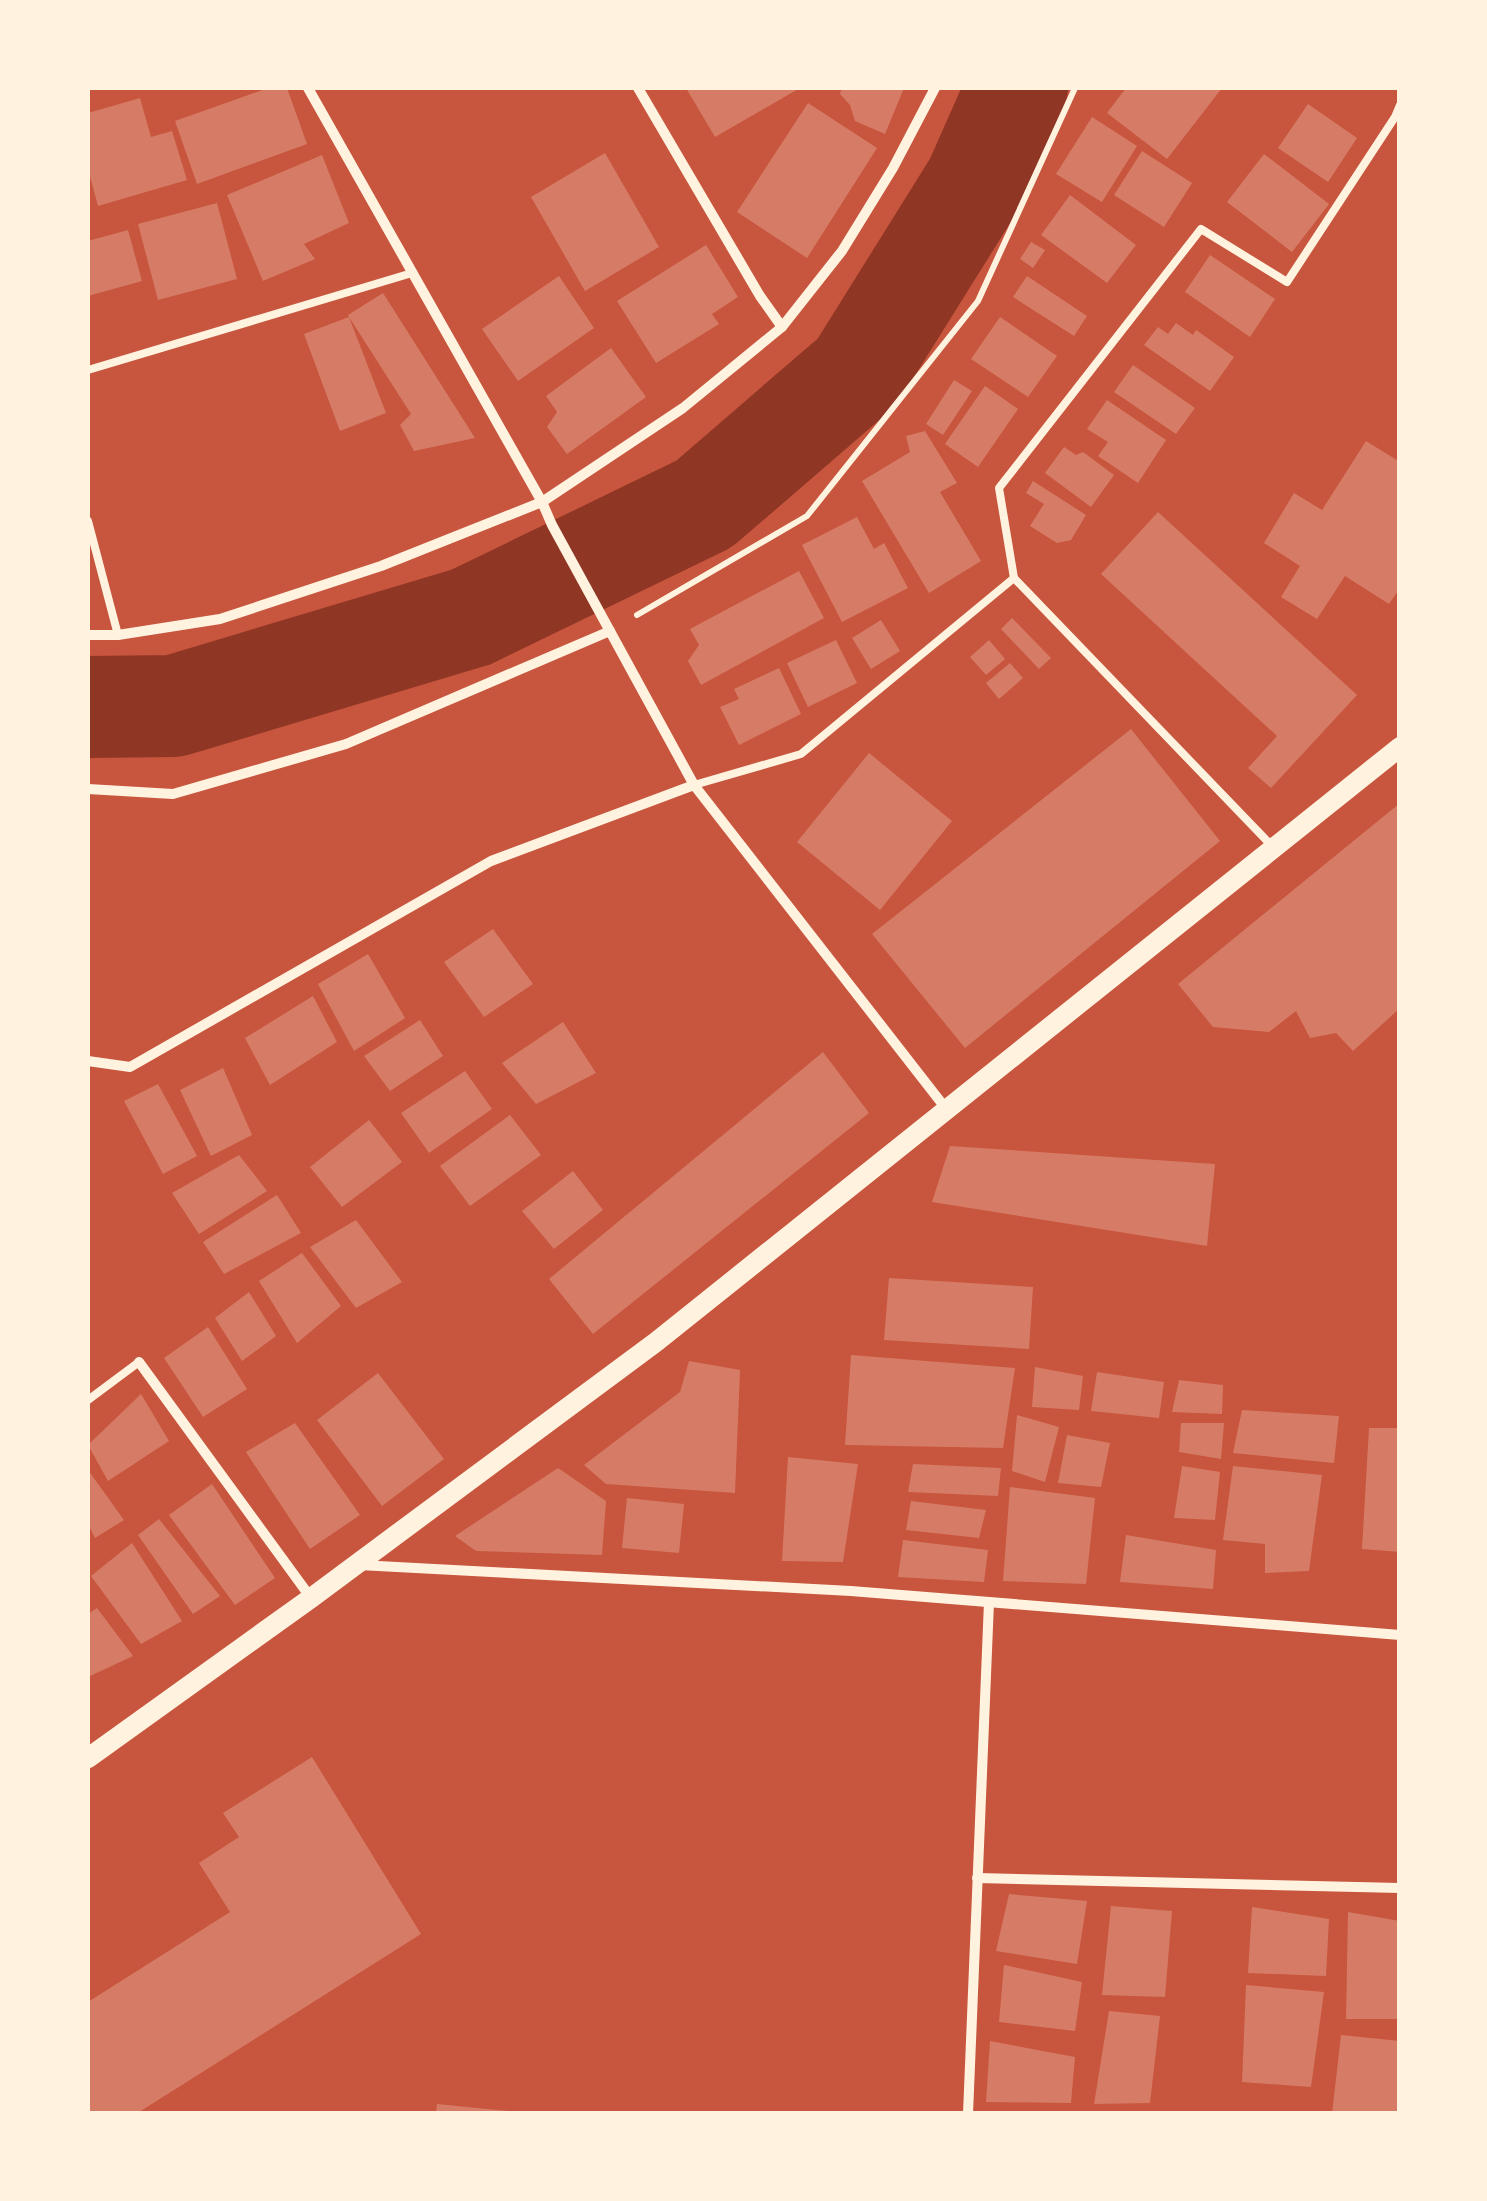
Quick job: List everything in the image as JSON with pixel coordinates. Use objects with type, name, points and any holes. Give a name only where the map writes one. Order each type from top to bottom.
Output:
[{"type":"main road","points":[[89,1755],[311,1598],[656,1342],[1400,746]]},
{"type":"street","points":[[308,88],[542,502],[694,785],[947,1111]]},
{"type":"street","points":[[638,88],[782,327]]},
{"type":"street","points":[[88,635],[118,635],[220,618],[381,566],[542,502],[684,408],[782,327],[842,251],[893,168],[935,88]]},
{"type":"street","points":[[88,790],[173,794],[346,744],[610,631]]},
{"type":"street","points":[[88,1061],[130,1066],[492,861],[694,785]]},
{"type":"street","points":[[140,1362],[311,1598]]},
{"type":"street","points":[[354,1565],[852,1591],[1400,1635]]},
{"type":"street","points":[[968,2114],[989,1602]]},
{"type":"street","points":[[977,1878],[1400,1888]]},
{"type":"lane","points":[[1274,848],[1014,578],[999,488],[1201,229],[1287,282],[1400,106]]},
{"type":"lane","points":[[88,370],[412,273]]},
{"type":"lane","points":[[88,521],[118,635]]},
{"type":"lane","points":[[694,785],[801,754],[1014,578]]},
{"type":"lane","points":[[88,1400],[140,1362]]},
{"type":"path","points":[[610,631],[807,516],[978,301],[1075,88]]},
{"type":"building","points":[[268,88],[287,88],[307,144],[197,184],[175,121]]},
{"type":"building","points":[[686,88],[800,88],[715,137]]},
{"type":"building","points":[[842,88],[904,88],[885,134],[855,121],[850,105],[840,94]]},
{"type":"building","points":[[1126,88],[1222,88],[1167,159],[1107,113]]},
{"type":"building","points":[[140,98],[151,137],[172,131],[187,180],[98,206],[88,169],[88,113]]},
{"type":"building","points":[[808,103],[877,148],[807,258],[737,212]]},
{"type":"building","points":[[1308,104],[1357,138],[1328,182],[1278,148]]},
{"type":"building","points":[[1092,117],[1137,146],[1102,202],[1056,174]]},
{"type":"building","points":[[1142,151],[1192,183],[1164,227],[1114,195]]},
{"type":"building","points":[[605,153],[659,247],[585,291],[531,197]]},
{"type":"building","points":[[1264,154],[1329,204],[1292,252],[1227,202]]},
{"type":"building","points":[[322,155],[349,223],[304,244],[315,259],[263,281],[227,195]]},
{"type":"building","points":[[1070,195],[1136,245],[1107,283],[1041,235]]},
{"type":"building","points":[[217,203],[237,279],[158,300],[138,224]]},
{"type":"building","points":[[128,230],[142,281],[88,296],[88,241]]},
{"type":"building","points":[[1031,242],[1045,250],[1033,268],[1020,259]]},
{"type":"building","points":[[706,245],[738,297],[712,314],[719,324],[656,363],[617,301]]},
{"type":"building","points":[[1210,255],[1275,299],[1250,337],[1185,292]]},
{"type":"building","points":[[559,276],[594,328],[518,381],[482,329]]},
{"type":"building","points":[[1027,276],[1087,316],[1074,336],[1013,297]]},
{"type":"building","points":[[383,293],[475,438],[414,451],[400,425],[411,414],[348,315]]},
{"type":"building","points":[[349,317],[386,413],[340,431],[304,334]]},
{"type":"building","points":[[1000,317],[1057,356],[1028,397],[971,359]]},
{"type":"building","points":[[1176,323],[1193,335],[1196,330],[1234,357],[1210,391],[1144,345],[1158,327],[1168,334]]},
{"type":"building","points":[[611,348],[646,397],[567,454],[547,427],[557,412],[546,396]]},
{"type":"building","points":[[1133,365],[1195,408],[1176,434],[1114,392]]},
{"type":"building","points":[[954,380],[972,391],[943,435],[926,424]]},
{"type":"building","points":[[985,386],[1018,409],[978,467],[945,444]]},
{"type":"building","points":[[1107,400],[1166,440],[1138,483],[1098,456],[1108,442],[1087,429]]},
{"type":"building","points":[[925,431],[957,483],[940,492],[981,561],[929,593],[862,481],[910,452],[906,436]]},
{"type":"building","points":[[1366,441],[1400,462],[1400,588],[1389,604],[1345,576],[1317,619],[1281,597],[1300,566],[1264,543],[1294,493],[1322,510]]},
{"type":"building","points":[[1064,447],[1076,455],[1083,452],[1114,475],[1091,507],[1045,473]]},
{"type":"building","points":[[1033,481],[1086,515],[1071,540],[1057,543],[1030,526],[1044,504],[1026,493]]},
{"type":"building","points":[[1158,512],[1357,695],[1271,788],[1248,768],[1277,736],[1101,574]]},
{"type":"building","points":[[857,517],[874,549],[884,543],[908,588],[842,622],[802,545]]},
{"type":"building","points":[[799,571],[824,618],[701,685],[688,661],[699,645],[690,629]]},
{"type":"building","points":[[1012,618],[1051,658],[1039,669],[1001,629]]},
{"type":"building","points":[[881,620],[900,651],[871,669],[852,638]]},
{"type":"building","points":[[836,640],[857,683],[808,707],[787,663]]},
{"type":"building","points":[[989,640],[1005,659],[986,675],[970,657]]},
{"type":"building","points":[[1010,663],[1023,678],[999,699],[986,683]]},
{"type":"building","points":[[779,668],[801,714],[739,745],[720,707],[739,699],[734,689]]},
{"type":"building","points":[[1131,729],[1220,841],[965,1048],[872,934]]},
{"type":"building","points":[[869,753],[952,821],[880,910],[797,842]]},
{"type":"building","points":[[1400,803],[1400,1008],[1353,1051],[1336,1033],[1310,1038],[1296,1011],[1269,1032],[1213,1027],[1178,984]]},
{"type":"building","points":[[493,929],[533,984],[484,1017],[444,962]]},
{"type":"building","points":[[368,954],[405,1018],[354,1051],[318,984]]},
{"type":"building","points":[[313,996],[337,1042],[270,1085],[245,1038]]},
{"type":"building","points":[[420,1020],[443,1056],[390,1091],[364,1056]]},
{"type":"building","points":[[563,1022],[596,1073],[536,1104],[502,1063]]},
{"type":"building","points":[[823,1052],[869,1113],[593,1334],[549,1279]]},
{"type":"building","points":[[223,1068],[252,1135],[211,1156],[180,1090]]},
{"type":"building","points":[[465,1071],[492,1109],[429,1153],[401,1113]]},
{"type":"building","points":[[158,1084],[197,1156],[163,1174],[124,1101]]},
{"type":"building","points":[[510,1115],[541,1155],[470,1206],[440,1166]]},
{"type":"building","points":[[369,1120],[402,1162],[342,1207],[310,1167]]},
{"type":"building","points":[[950,1146],[1215,1164],[1207,1246],[932,1202]]},
{"type":"building","points":[[239,1155],[267,1191],[199,1234],[172,1193]]},
{"type":"building","points":[[573,1171],[603,1210],[554,1249],[522,1211]]},
{"type":"building","points":[[277,1195],[301,1233],[224,1274],[203,1242]]},
{"type":"building","points":[[356,1220],[402,1282],[356,1308],[310,1247]]},
{"type":"building","points":[[302,1253],[341,1306],[297,1343],[259,1281]]},
{"type":"building","points":[[889,1278],[1033,1287],[1029,1349],[884,1340]]},
{"type":"building","points":[[249,1292],[276,1336],[242,1361],[215,1318]]},
{"type":"building","points":[[208,1327],[247,1389],[203,1417],[164,1358]]},
{"type":"building","points":[[851,1355],[1015,1368],[1003,1448],[845,1445]]},
{"type":"building","points":[[689,1361],[740,1370],[735,1493],[606,1484],[584,1465],[680,1392]]},
{"type":"building","points":[[1035,1367],[1083,1376],[1079,1410],[1032,1407]]},
{"type":"building","points":[[1097,1372],[1164,1382],[1159,1418],[1091,1411]]},
{"type":"building","points":[[378,1373],[444,1459],[382,1506],[317,1420]]},
{"type":"building","points":[[1179,1380],[1223,1385],[1222,1414],[1172,1412]]},
{"type":"building","points":[[141,1394],[169,1441],[108,1481],[88,1445]]},
{"type":"building","points":[[1242,1410],[1339,1416],[1334,1463],[1233,1453]]},
{"type":"building","points":[[1017,1415],[1059,1427],[1045,1482],[1012,1471]]},
{"type":"building","points":[[295,1423],[360,1515],[310,1549],[246,1452]]},
{"type":"building","points":[[1181,1423],[1224,1423],[1221,1459],[1179,1452]]},
{"type":"building","points":[[1369,1428],[1400,1428],[1400,1552],[1362,1549]]},
{"type":"building","points":[[1067,1435],[1110,1443],[1101,1487],[1058,1483]]},
{"type":"building","points":[[788,1457],[858,1464],[843,1562],[782,1561]]},
{"type":"building","points":[[913,1464],[1001,1468],[998,1496],[908,1492]]},
{"type":"building","points":[[1182,1466],[1220,1472],[1215,1520],[1174,1518]]},
{"type":"building","points":[[1233,1466],[1322,1475],[1309,1571],[1265,1573],[1265,1544],[1223,1540]]},
{"type":"building","points":[[558,1468],[606,1501],[602,1555],[476,1551],[455,1536]]},
{"type":"building","points":[[88,1470],[124,1520],[95,1538],[88,1524]]},
{"type":"building","points":[[212,1484],[275,1578],[235,1605],[169,1515]]},
{"type":"building","points":[[1010,1487],[1095,1498],[1086,1584],[1003,1581]]},
{"type":"building","points":[[627,1498],[684,1504],[679,1553],[622,1548]]},
{"type":"building","points":[[911,1501],[986,1510],[979,1538],[906,1530]]},
{"type":"building","points":[[159,1519],[220,1596],[193,1614],[138,1535]]},
{"type":"building","points":[[1126,1535],[1216,1550],[1213,1589],[1120,1582]]},
{"type":"building","points":[[903,1540],[988,1550],[984,1582],[898,1577]]},
{"type":"building","points":[[132,1543],[182,1621],[141,1644],[91,1576]]},
{"type":"building","points":[[97,1608],[133,1656],[88,1677],[88,1614]]},
{"type":"building","points":[[312,1757],[421,1934],[136,2114],[88,2114],[88,2002],[230,1912],[199,1863],[239,1837],[223,1813]]},
{"type":"building","points":[[1009,1894],[1087,1901],[1077,1964],[996,1951]]},
{"type":"building","points":[[1111,1906],[1172,1911],[1165,1997],[1102,1995]]},
{"type":"building","points":[[1252,1907],[1329,1919],[1326,1976],[1248,1973]]},
{"type":"building","points":[[1348,1912],[1400,1921],[1400,2019],[1346,2019]]},
{"type":"building","points":[[1004,1965],[1082,1982],[1075,2031],[999,2022]]},
{"type":"building","points":[[1246,1985],[1324,1992],[1311,2087],[1242,2082]]},
{"type":"building","points":[[1109,2011],[1160,2016],[1150,2103],[1094,2104]]},
{"type":"building","points":[[1341,2035],[1400,2041],[1399,2114],[1332,2114]]},
{"type":"building","points":[[990,2041],[1075,2057],[1071,2103],[986,2102]]},
{"type":"building","points":[[437,2104],[508,2111],[508,2114],[436,2114]]},
{"type":"waterway","points":[[88,707],[174,706],[471,617],[704,504],[857,372],[975,183],[1017,88]]}]
